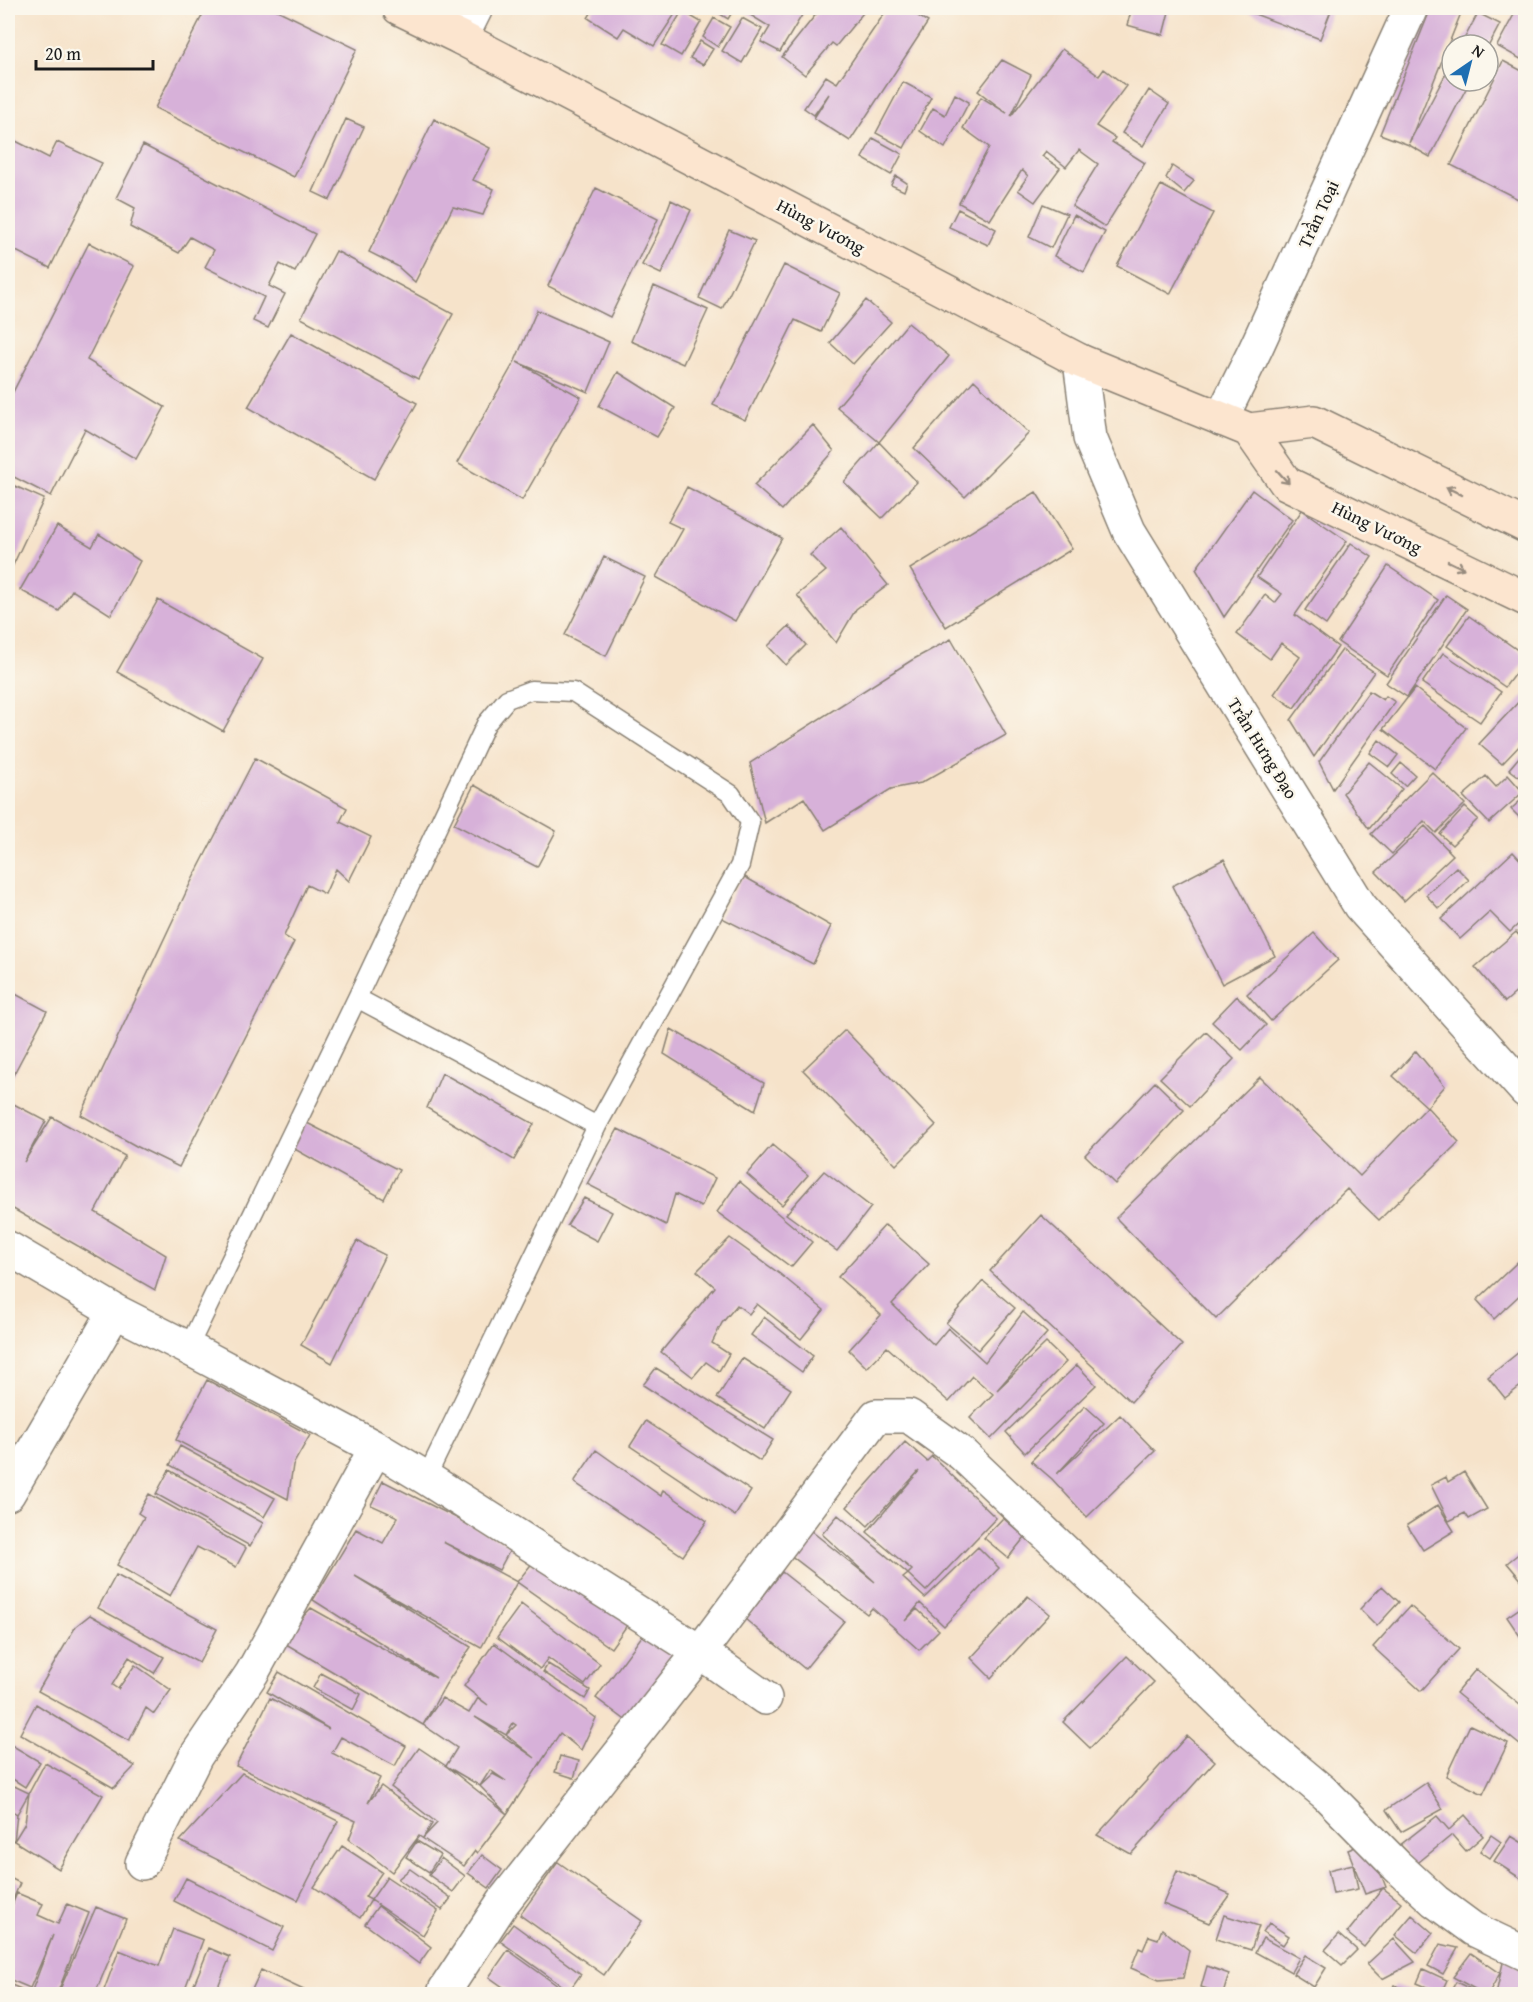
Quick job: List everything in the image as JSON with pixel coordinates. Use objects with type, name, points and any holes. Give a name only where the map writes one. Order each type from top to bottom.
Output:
[{"type":"main road","name":"Hùng Vương","points":[[399,8],[462,38],[1080,362],[1235,425],[1314,422],[1526,526]]},
{"type":"main road","name":"Hùng Vương","points":[[1235,425],[1286,483],[1526,598]]},
{"type":"street","points":[[462,38],[476,8]]},
{"type":"street","name":"Trần Toại","points":[[1235,425],[1256,348],[1411,8]]},
{"type":"street","name":"Trần Hưng Đạo","points":[[1080,362],[1090,438],[1129,531],[1360,906],[1526,1091]]},
{"type":"street","points":[[8,1248],[115,1311],[376,1448],[700,1652],[765,1698]]},
{"type":"street","points":[[8,1494],[115,1311]]},
{"type":"street","points":[[445,1990],[504,1902],[700,1652],[876,1416],[909,1416],[962,1454],[1146,1628],[1248,1729],[1327,1795],[1396,1866],[1473,1929],[1526,1954]]},
{"type":"street","points":[[142,1863],[196,1756],[252,1672],[376,1448]]},
{"type":"lane","points":[[188,1348],[486,724],[507,699],[531,690],[573,692],[731,794],[750,822],[740,864],[597,1126],[426,1478]]},
{"type":"lane","points":[[357,998],[597,1126]]},
{"type":"building","points":[[206,8],[273,8],[357,49],[294,177],[155,108]]},
{"type":"building","points":[[594,8],[679,8],[654,46],[624,28],[618,37],[588,18]]},
{"type":"building","points":[[720,8],[734,9],[728,19],[717,12]]},
{"type":"building","points":[[750,8],[801,8],[805,10],[780,52],[761,42],[770,27],[747,13]]},
{"type":"building","points":[[821,8],[867,8],[836,46],[832,43],[805,75],[782,57]]},
{"type":"building","points":[[888,8],[905,8],[928,22],[850,141],[814,118],[829,94],[814,115],[804,108],[826,76],[837,83]]},
{"type":"building","points":[[1132,8],[1170,8],[1163,35],[1127,25]]},
{"type":"building","points":[[1239,8],[1332,8],[1320,39]]},
{"type":"building","points":[[1431,8],[1463,8],[1453,33],[1440,33],[1440,66],[1409,143],[1440,85],[1440,93],[1464,93],[1430,157],[1409,145],[1380,134]]},
{"type":"building","points":[[682,11],[701,22],[681,56],[662,45]]},
{"type":"building","points":[[1516,11],[1526,16],[1526,62],[1500,48],[1500,40]]},
{"type":"building","points":[[1478,13],[1500,24],[1495,33],[1467,33]]},
{"type":"building","points":[[714,18],[730,27],[718,47],[703,37]]},
{"type":"building","points":[[742,18],[762,29],[742,63],[722,51]]},
{"type":"building","points":[[700,41],[713,49],[703,65],[690,58]]},
{"type":"building","points":[[1062,49],[1099,76],[1104,69],[1126,86],[1096,126],[1115,138],[1112,142],[1145,163],[1105,227],[1072,206],[1098,164],[1079,150],[1066,167],[1046,151],[1042,156],[1060,168],[1035,202],[1018,190],[1028,176],[1022,170],[990,220],[959,203],[989,147],[963,128],[981,97],[1007,113],[978,91],[1002,60],[1031,75],[1011,116]]},
{"type":"building","points":[[1503,61],[1526,73],[1526,203],[1451,165],[1487,93],[1500,93],[1500,67]]},
{"type":"building","points":[[903,82],[931,97],[904,148],[876,133]]},
{"type":"building","points":[[1149,90],[1169,104],[1143,146],[1122,133]]},
{"type":"building","points":[[955,94],[969,102],[945,148],[920,131],[933,108],[945,115]]},
{"type":"building","points":[[346,119],[364,127],[330,200],[313,192]]},
{"type":"building","points":[[434,119],[490,148],[473,180],[494,189],[483,215],[453,207],[415,282],[397,266],[369,252]]},
{"type":"building","points":[[8,137],[49,158],[57,142],[102,163],[50,268],[8,247]]},
{"type":"building","points":[[873,138],[902,154],[891,175],[862,158]]},
{"type":"building","points":[[143,145],[315,234],[295,272],[280,264],[269,286],[285,294],[268,328],[253,321],[264,297],[205,267],[214,250],[190,237],[179,253],[130,227],[135,208],[116,198]]},
{"type":"building","points":[[1172,166],[1194,181],[1184,193],[1166,178]]},
{"type":"building","points":[[896,176],[907,183],[904,191],[891,185]]},
{"type":"building","points":[[1161,185],[1213,213],[1170,294],[1117,266]]},
{"type":"building","points":[[596,188],[658,219],[610,317],[548,286]]},
{"type":"building","points":[[671,200],[691,210],[661,274],[642,265]]},
{"type":"building","points":[[1043,204],[1067,214],[1051,248],[1029,237]]},
{"type":"building","points":[[958,209],[996,229],[988,245],[949,227]]},
{"type":"building","points":[[1074,215],[1105,232],[1084,272],[1054,256]]},
{"type":"building","points":[[729,230],[755,241],[722,309],[699,298]]},
{"type":"building","points":[[89,243],[134,266],[87,360],[165,407],[136,459],[85,429],[51,496],[8,474],[8,402]]},
{"type":"building","points":[[336,251],[453,314],[418,379],[301,318]]},
{"type":"building","points":[[784,265],[840,293],[821,332],[795,320],[745,420],[713,405]]},
{"type":"building","points":[[654,286],[708,310],[683,364],[631,341]]},
{"type":"building","points":[[866,300],[891,322],[853,364],[830,343]]},
{"type":"building","points":[[537,310],[609,342],[588,392],[517,362],[581,397],[522,500],[457,463],[515,361]]},
{"type":"building","points":[[908,323],[949,356],[879,442],[837,407]]},
{"type":"building","points":[[291,333],[417,403],[374,479],[248,407]]},
{"type":"building","points":[[618,372],[675,408],[657,437],[599,406]]},
{"type":"building","points":[[974,380],[1029,433],[965,497],[914,448]]},
{"type":"building","points":[[813,425],[834,451],[782,510],[754,485]]},
{"type":"building","points":[[879,442],[917,482],[882,518],[844,482]]},
{"type":"building","points":[[8,483],[44,499],[8,576]]},
{"type":"building","points":[[687,487],[782,538],[735,621],[656,577],[683,529],[668,522]]},
{"type":"building","points":[[1252,490],[1292,520],[1224,617],[1196,569]]},
{"type":"building","points":[[1036,492],[1072,549],[946,627],[910,569]]},
{"type":"building","points":[[1302,510],[1347,541],[1295,615],[1338,647],[1294,708],[1274,694],[1300,657],[1281,643],[1270,659],[1237,634],[1265,595],[1275,603],[1282,594],[1257,577]]},
{"type":"building","points":[[57,526],[92,547],[99,534],[140,561],[111,615],[72,590],[59,611],[20,590]]},
{"type":"building","points":[[841,527],[888,585],[856,609],[836,643],[797,595],[826,571],[810,555]]},
{"type":"building","points":[[1351,543],[1372,557],[1326,625],[1305,610]]},
{"type":"building","points":[[604,557],[645,577],[606,656],[565,635]]},
{"type":"building","points":[[1388,566],[1438,600],[1387,675],[1338,642]]},
{"type":"building","points":[[1446,595],[1467,609],[1407,697],[1386,683]]},
{"type":"building","points":[[158,600],[263,659],[223,731],[117,672]]},
{"type":"building","points":[[1469,616],[1526,656],[1505,687],[1447,646]]},
{"type":"building","points":[[789,626],[806,645],[786,665],[768,646]]},
{"type":"building","points":[[951,639],[1006,735],[921,783],[891,789],[825,830],[804,798],[765,823],[750,763],[912,660]]},
{"type":"building","points":[[1342,650],[1374,672],[1314,757],[1291,720]]},
{"type":"building","points":[[1443,653],[1501,692],[1480,722],[1422,683]]},
{"type":"building","points":[[1415,688],[1466,728],[1435,769],[1383,729]]},
{"type":"building","points":[[1369,691],[1383,700],[1386,696],[1395,702],[1333,789],[1319,762]]},
{"type":"building","points":[[1526,694],[1526,739],[1502,764],[1479,744]]},
{"type":"building","points":[[1379,740],[1398,755],[1389,767],[1370,753]]},
{"type":"building","points":[[1526,749],[1526,782],[1509,769]]},
{"type":"building","points":[[255,758],[347,808],[340,822],[371,837],[349,881],[336,869],[325,894],[307,885],[284,936],[294,942],[179,1167],[81,1115],[189,886]]},
{"type":"building","points":[[1369,762],[1402,789],[1369,829],[1343,793]]},
{"type":"building","points":[[1401,763],[1415,775],[1405,786],[1392,774]]},
{"type":"building","points":[[1432,772],[1465,804],[1436,833],[1424,821],[1392,854],[1371,834]]},
{"type":"building","points":[[1508,775],[1523,792],[1489,823],[1463,796],[1486,776],[1496,787]]},
{"type":"building","points":[[474,785],[556,831],[537,867],[454,824]]},
{"type":"building","points":[[1526,796],[1526,824],[1511,809]]},
{"type":"building","points":[[1465,807],[1478,819],[1452,845],[1440,834]]},
{"type":"building","points":[[1425,826],[1453,855],[1404,901],[1376,872]]},
{"type":"building","points":[[1513,852],[1526,866],[1526,917],[1510,932],[1490,912],[1460,939],[1441,919]]},
{"type":"building","points":[[1224,859],[1275,956],[1222,984],[1172,886]]},
{"type":"building","points":[[1456,867],[1469,880],[1439,909],[1426,895]]},
{"type":"building","points":[[743,876],[831,926],[813,964],[720,917]]},
{"type":"building","points":[[1516,932],[1526,944],[1526,984],[1505,1002],[1475,967]]},
{"type":"building","points":[[1314,933],[1338,960],[1271,1021],[1247,994]]},
{"type":"building","points":[[8,990],[47,1011],[8,1085]]},
{"type":"building","points":[[1237,996],[1266,1025],[1242,1050],[1212,1022]]},
{"type":"building","points":[[671,1029],[764,1083],[755,1111],[664,1054]]},
{"type":"building","points":[[845,1030],[936,1125],[896,1165],[803,1070]]},
{"type":"building","points":[[1206,1032],[1234,1059],[1190,1106],[1160,1078]]},
{"type":"building","points":[[1416,1051],[1445,1086],[1427,1107],[1393,1076]]},
{"type":"building","points":[[442,1073],[534,1124],[514,1160],[427,1108]]},
{"type":"building","points":[[1260,1077],[1360,1176],[1427,1107],[1459,1142],[1379,1220],[1347,1189],[1216,1319],[1116,1218]]},
{"type":"building","points":[[1155,1082],[1184,1110],[1115,1184],[1085,1155]]},
{"type":"building","points":[[8,1101],[46,1121],[24,1162],[52,1117],[125,1156],[95,1212],[166,1255],[155,1290],[8,1206]]},
{"type":"building","points":[[305,1122],[399,1170],[384,1199],[291,1147]]},
{"type":"building","points":[[618,1129],[715,1178],[701,1207],[675,1194],[666,1225],[587,1184]]},
{"type":"building","points":[[772,1145],[808,1175],[782,1205],[747,1174]]},
{"type":"building","points":[[824,1171],[871,1207],[837,1251],[786,1214]]},
{"type":"building","points":[[739,1181],[812,1242],[791,1267],[717,1212]]},
{"type":"building","points":[[584,1198],[612,1212],[597,1241],[567,1225]]},
{"type":"building","points":[[1041,1215],[1182,1345],[1131,1402],[990,1271]]},
{"type":"building","points":[[885,1225],[929,1264],[892,1304],[934,1345],[948,1328],[985,1362],[1023,1312],[1047,1333],[997,1390],[1046,1343],[1066,1362],[991,1439],[970,1418],[993,1394],[972,1376],[949,1402],[887,1347],[867,1368],[849,1350],[881,1315],[838,1277]]},
{"type":"building","points":[[730,1238],[780,1274],[824,1310],[801,1339],[757,1304],[749,1314],[737,1305],[722,1323],[712,1343],[729,1354],[719,1371],[706,1362],[693,1377],[661,1352],[715,1287],[697,1271]]},
{"type":"building","points":[[357,1241],[385,1255],[332,1363],[301,1345]]},
{"type":"building","points":[[1526,1254],[1526,1289],[1494,1319],[1477,1300]]},
{"type":"building","points":[[983,1281],[1015,1308],[978,1350],[946,1323]]},
{"type":"building","points":[[764,1317],[813,1356],[802,1372],[751,1335]]},
{"type":"building","points":[[1524,1348],[1526,1350],[1526,1382],[1505,1398],[1488,1377]]},
{"type":"building","points":[[742,1358],[791,1389],[765,1429],[717,1398]]},
{"type":"building","points":[[1077,1365],[1096,1385],[1025,1453],[1006,1432]]},
{"type":"building","points":[[656,1368],[773,1440],[760,1461],[643,1385]]},
{"type":"building","points":[[207,1380],[310,1435],[293,1465],[288,1499],[176,1440]]},
{"type":"building","points":[[1085,1406],[1104,1423],[1057,1474],[1120,1415],[1155,1451],[1087,1517],[1052,1479],[1031,1461]]},
{"type":"building","points":[[646,1421],[751,1491],[735,1516],[630,1446]]},
{"type":"building","points":[[905,1442],[927,1461],[932,1456],[996,1518],[926,1591],[908,1574],[912,1570],[867,1532],[919,1471],[868,1526],[847,1507]]},
{"type":"building","points":[[180,1446],[275,1498],[264,1517],[170,1465]]},
{"type":"building","points":[[596,1450],[661,1496],[663,1490],[707,1521],[683,1556],[574,1482]]},
{"type":"building","points":[[169,1470],[263,1523],[250,1546],[156,1494]]},
{"type":"building","points":[[1464,1472],[1487,1509],[1469,1519],[1465,1513],[1449,1521],[1431,1485],[1446,1477],[1448,1482]]},
{"type":"building","points":[[383,1481],[512,1546],[499,1570],[443,1542],[517,1582],[481,1648],[355,1576],[471,1647],[446,1684],[423,1725],[281,1641],[311,1608],[436,1678],[313,1600],[356,1529],[383,1543],[398,1517],[371,1505]]},
{"type":"building","points":[[149,1494],[246,1548],[236,1567],[197,1547],[170,1596],[117,1565],[144,1517],[138,1513]]},
{"type":"building","points":[[1438,1505],[1454,1531],[1423,1550],[1407,1525]]},
{"type":"building","points":[[838,1515],[908,1574],[903,1578],[925,1598],[978,1547],[999,1568],[944,1626],[920,1603],[905,1621],[917,1609],[939,1630],[919,1650],[872,1608],[867,1614],[785,1551],[805,1526],[875,1582],[822,1534]]},
{"type":"building","points":[[1003,1518],[1025,1537],[1008,1558],[984,1538]]},
{"type":"building","points":[[1526,1548],[1526,1580],[1523,1582],[1507,1563]]},
{"type":"building","points":[[538,1556],[630,1621],[611,1648],[517,1582]]},
{"type":"building","points":[[782,1572],[844,1621],[805,1669],[745,1619]]},
{"type":"building","points":[[116,1575],[217,1629],[199,1663],[98,1608]]},
{"type":"building","points":[[1382,1586],[1399,1602],[1377,1626],[1360,1609]]},
{"type":"building","points":[[1028,1596],[1050,1614],[991,1678],[971,1658]]},
{"type":"building","points":[[521,1604],[600,1664],[585,1685],[548,1658],[540,1669],[497,1637]]},
{"type":"building","points":[[1526,1604],[1526,1645],[1507,1617]]},
{"type":"building","points":[[1410,1606],[1459,1649],[1421,1691],[1373,1647]]},
{"type":"building","points":[[90,1615],[164,1657],[154,1673],[129,1657],[112,1685],[118,1689],[135,1665],[171,1690],[154,1714],[146,1708],[129,1741],[38,1691],[76,1626]]},
{"type":"building","points":[[645,1632],[678,1656],[628,1722],[596,1698]]},
{"type":"building","points":[[494,1643],[596,1718],[581,1750],[560,1733],[507,1814],[480,1786],[446,1766],[457,1748],[423,1725],[442,1698],[469,1713],[478,1698],[488,1705],[464,1686]],"holes":[[[475,1717],[506,1735],[535,1758]],[[513,1723],[516,1725],[506,1735]],[[490,1770],[506,1781],[493,1774],[480,1786]]]},
{"type":"building","points":[[1127,1656],[1154,1682],[1090,1748],[1063,1722]]},
{"type":"building","points":[[548,1664],[590,1690],[585,1699],[543,1672]]},
{"type":"building","points":[[1476,1669],[1526,1710],[1526,1750],[1456,1693]]},
{"type":"building","points":[[279,1672],[406,1746],[395,1766],[341,1737],[332,1753],[380,1778],[368,1803],[381,1786],[432,1824],[423,1838],[437,1823],[391,1787],[419,1748],[446,1766],[507,1814],[464,1866],[419,1836],[392,1872],[349,1839],[356,1821],[236,1766],[270,1698],[329,1729],[267,1692]]},
{"type":"building","points":[[321,1673],[361,1694],[353,1710],[313,1688]]},
{"type":"building","points":[[36,1704],[135,1766],[114,1788],[20,1734]]},
{"type":"building","points":[[1470,1725],[1508,1743],[1483,1794],[1446,1776]]},
{"type":"building","points":[[1187,1736],[1215,1761],[1131,1854],[1097,1835]]},
{"type":"building","points":[[8,1743],[40,1762],[25,1787],[8,1776]]},
{"type":"building","points":[[560,1756],[579,1761],[574,1778],[555,1772]]},
{"type":"building","points":[[45,1763],[103,1795],[59,1869],[14,1841],[25,1823],[29,1793]]},
{"type":"building","points":[[242,1773],[338,1821],[298,1900],[180,1841]]},
{"type":"building","points":[[8,1783],[29,1793],[17,1814],[8,1809]]},
{"type":"building","points":[[1426,1783],[1443,1809],[1401,1832],[1386,1810]]},
{"type":"building","points":[[8,1811],[17,1814],[14,1841],[8,1838]]},
{"type":"building","points":[[1465,1815],[1483,1836],[1466,1851],[1452,1835],[1414,1866],[1399,1846],[1437,1816],[1449,1830]]},
{"type":"building","points":[[1491,1835],[1501,1842],[1490,1858],[1480,1851]]},
{"type":"building","points":[[1511,1836],[1526,1845],[1526,1882],[1494,1861]]},
{"type":"building","points":[[417,1841],[440,1855],[429,1872],[406,1857]]},
{"type":"building","points":[[1368,1842],[1386,1887],[1365,1894],[1348,1850]]},
{"type":"building","points":[[342,1846],[382,1872],[365,1897],[371,1900],[360,1918],[314,1887]]},
{"type":"building","points":[[482,1855],[502,1870],[489,1888],[468,1873]]},
{"type":"building","points":[[441,1858],[465,1876],[453,1892],[429,1875]]},
{"type":"building","points":[[558,1862],[642,1921],[604,1975],[520,1915]]},
{"type":"building","points":[[1353,1864],[1358,1889],[1333,1894],[1328,1870]]},
{"type":"building","points":[[410,1869],[451,1898],[442,1910],[398,1879]]},
{"type":"building","points":[[1177,1871],[1230,1894],[1209,1923],[1163,1904]]},
{"type":"building","points":[[8,1877],[20,1883],[8,1911]]},
{"type":"building","points":[[387,1877],[438,1911],[423,1935],[371,1900]]},
{"type":"building","points":[[186,1878],[284,1927],[272,1951],[174,1901]]},
{"type":"building","points":[[1383,1888],[1401,1902],[1364,1947],[1347,1933]]},
{"type":"building","points":[[17,1893],[43,1904],[38,1915],[58,1924],[67,1904],[89,1913],[57,1994],[8,1994],[8,1915]],"holes":[[[53,1935],[31,1993],[9,1984],[11,1980],[30,1988]]]},
{"type":"building","points":[[378,1906],[431,1947],[419,1964],[365,1924]]},
{"type":"building","points":[[96,1907],[126,1919],[95,1994],[58,1994]]},
{"type":"building","points":[[1224,1915],[1259,1926],[1251,1950],[1216,1939]]},
{"type":"building","points":[[1412,1915],[1433,1933],[1417,1953],[1395,1935]]},
{"type":"building","points":[[1269,1923],[1289,1936],[1283,1945],[1263,1932]]},
{"type":"building","points":[[513,1924],[581,1974],[569,1991],[500,1941]]},
{"type":"building","points":[[173,1929],[203,1940],[183,1994],[108,1994],[109,1992],[104,1990],[119,1950],[159,1966]]},
{"type":"building","points":[[1162,1929],[1189,1950],[1183,1978],[1159,1980],[1131,1968],[1139,1948],[1143,1950],[1149,1936],[1158,1939]]},
{"type":"building","points":[[1339,1934],[1357,1950],[1342,1965],[1325,1950]]},
{"type":"building","points":[[1263,1938],[1299,1958],[1291,1972],[1255,1952]]},
{"type":"building","points":[[1394,1939],[1415,1962],[1382,1979],[1367,1964]]},
{"type":"building","points":[[1440,1944],[1458,1948],[1443,1974],[1428,1966]]},
{"type":"building","points":[[209,1948],[230,1957],[215,1994],[207,1990],[206,1994],[190,1994]]},
{"type":"building","points":[[508,1950],[569,1994],[513,1994],[489,1977]]},
{"type":"building","points":[[1471,1953],[1500,1973],[1488,1994],[1453,1977]]},
{"type":"building","points":[[1305,1955],[1326,1968],[1314,1987],[1293,1974]]},
{"type":"building","points":[[1504,1958],[1526,1972],[1526,1994],[1496,1994]]},
{"type":"building","points":[[1207,1966],[1229,1974],[1223,1994],[1201,1987]]},
{"type":"building","points":[[1423,1969],[1447,1980],[1441,1993],[1417,1983]]},
{"type":"building","points":[[261,1970],[312,1994],[250,1994]]},
{"type":"building","points":[[1456,1982],[1481,1994],[1449,1994]]},
{"type":"building","points":[[1394,1985],[1419,1993],[1390,1994]]}]
